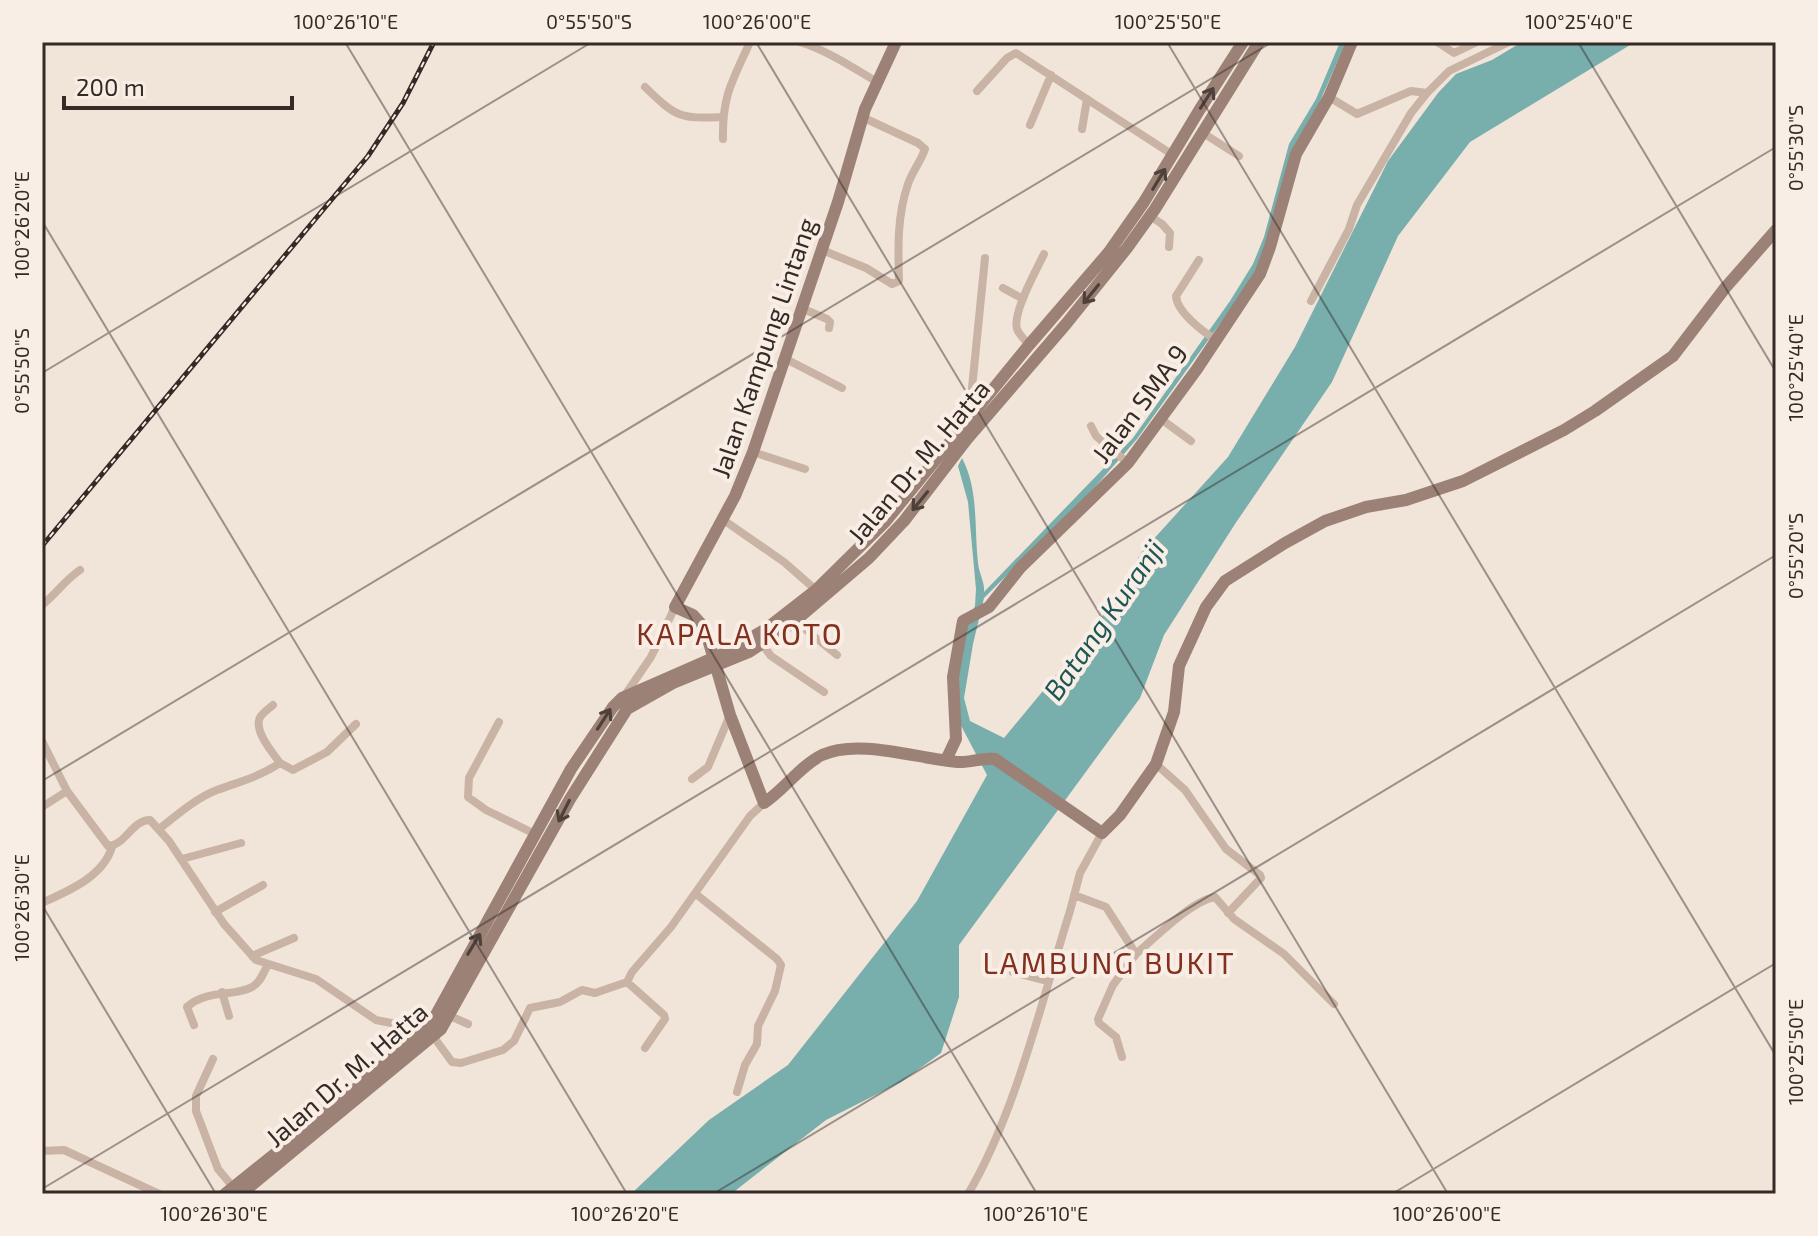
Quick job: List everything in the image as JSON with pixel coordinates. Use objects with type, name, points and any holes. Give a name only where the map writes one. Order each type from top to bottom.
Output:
[{"type":"street","points":[[723,139],[723,117],[731,81],[750,42]]},
{"type":"street","points":[[800,42],[829,52],[848,67],[877,82]]},
{"type":"street","name":"Jalan Kampung Lintang","points":[[624,704],[735,496],[822,250],[862,117],[896,42]]},
{"type":"street","points":[[1169,247],[1170,233],[1150,209],[1173,155],[1243,42]]},
{"type":"street","name":"Jalan Dr. M. Hatta","points":[[233,1192],[427,1034],[441,1029],[526,866],[535,834],[571,769],[613,707],[715,662],[766,629],[816,590],[891,515],[1106,276],[1203,133],[1259,42]]},
{"type":"street","name":"Jalan SMA 9","points":[[946,760],[957,732],[953,677],[963,621],[997,599],[1020,568],[1121,457],[1161,419],[1212,337],[1260,274],[1296,154],[1329,97],[1352,42]]},
{"type":"street","points":[[1437,42],[1454,53],[1477,42]]},
{"type":"street","points":[[1311,301],[1349,229],[1357,205],[1411,113],[1449,71],[1509,42]]},
{"type":"street","points":[[977,91],[1009,56],[1016,53],[1173,155]]},
{"type":"street","points":[[1030,125],[1051,75]]},
{"type":"street","points":[[645,87],[671,112],[691,118],[723,117]]},
{"type":"street","points":[[1329,97],[1357,114],[1411,91],[1427,93]]},
{"type":"street","points":[[1082,129],[1087,99]]},
{"type":"street","points":[[822,250],[866,268],[892,284],[899,281],[898,230],[902,204],[909,181],[925,149],[862,117]]},
{"type":"street","points":[[1203,133],[1239,156]]},
{"type":"street","name":"Jalan Dr. M. Hatta","points":[[715,662],[749,652],[795,621],[887,541],[967,439],[985,399],[1109,252],[1150,209]]},
{"type":"street","points":[[968,1194],[1017,1079],[1080,873],[1102,833],[1120,815],[1156,764],[1174,712],[1179,666],[1206,607],[1225,581],[1325,521],[1463,481],[1595,411],[1673,356],[1725,288],[1776,230]]},
{"type":"street","points":[[1029,345],[1016,328],[1023,299],[1044,254]]},
{"type":"street","points":[[976,417],[985,258]]},
{"type":"street","points":[[1199,260],[1176,300],[1183,311],[1212,337]]},
{"type":"street","points":[[1003,288],[1023,299]]},
{"type":"street","points":[[801,308],[827,319],[829,328]]},
{"type":"street","points":[[784,358],[842,388]]},
{"type":"street","points":[[1161,419],[1191,441]]},
{"type":"street","points":[[1091,426],[1096,436],[1121,457]]},
{"type":"street","points":[[753,452],[805,469]]},
{"type":"street","points":[[722,519],[777,557],[816,590]]},
{"type":"street","points":[[42,605],[58,592],[67,578],[80,570]]},
{"type":"street","points":[[675,607],[693,615],[701,624],[730,715],[764,803]]},
{"type":"street","points":[[795,621],[837,655]]},
{"type":"street","points":[[762,644],[771,656],[824,692]]},
{"type":"street","name":"Jalan Dr. M. Hatta","points":[[427,1034],[624,704]]},
{"type":"street","points":[[273,705],[261,716],[259,723],[264,739],[280,763],[289,769],[297,769],[327,752],[356,724]]},
{"type":"street","points":[[692,779],[708,767],[730,715]]},
{"type":"street","points":[[499,722],[469,778],[468,797],[486,810],[535,834]]},
{"type":"street","points":[[42,741],[67,791],[108,846],[112,847]]},
{"type":"street","points":[[42,903],[83,883],[99,868],[112,847],[144,819],[150,820],[182,859],[215,912],[252,956],[267,966],[316,979],[368,1017],[427,1034],[452,1062],[461,1063],[491,1055],[514,1041],[528,1011],[535,1005],[560,1002],[582,990],[595,993],[627,982],[696,894],[750,816],[816,759],[836,750],[872,750],[958,762],[995,759],[1102,833]]},
{"type":"street","points":[[159,829],[204,796],[261,774],[280,763]]},
{"type":"street","points":[[1156,764],[1185,790],[1234,858],[1260,875],[1261,878],[1228,913]]},
{"type":"street","points":[[42,807],[67,791]]},
{"type":"street","points":[[182,859],[241,843]]},
{"type":"street","points":[[215,912],[263,885]]},
{"type":"street","points":[[696,894],[780,961],[781,965],[775,991],[758,1026],[757,1044],[745,1065],[737,1092]]},
{"type":"street","points":[[1074,895],[1106,907],[1136,954]]},
{"type":"street","points":[[1122,1057],[1116,1037],[1098,1019],[1113,985],[1136,954],[1206,900],[1215,897],[1228,913],[1284,954],[1334,1004]]},
{"type":"street","points":[[252,956],[294,938]]},
{"type":"street","points":[[194,1025],[189,1005],[222,992],[251,988],[261,979],[267,966]]},
{"type":"street","points":[[1013,972],[1047,981]]},
{"type":"street","points":[[627,982],[664,1015],[665,1019],[645,1048]]},
{"type":"street","points":[[222,992],[229,1016]]},
{"type":"street","points":[[448,1015],[468,1024]]},
{"type":"street","points":[[213,1059],[196,1096],[196,1111],[218,1169],[233,1192]]},
{"type":"street","points":[[42,1151],[64,1150],[159,1194]]},
{"type":"water","name":"Batang Kuranji","points":[[1340,42],[1346,42],[1320,101],[1255,275],[1137,439],[1095,487],[984,598],[964,698],[970,721],[1004,738],[1112,603],[1141,553],[1228,457],[1295,347],[1388,161],[1438,93],[1456,74],[1492,60],[1522,42],[1635,42],[1470,142],[1398,236],[1332,382],[1164,635],[1140,698],[959,945],[959,997],[941,1053],[901,1082],[826,1120],[731,1194],[631,1194],[709,1120],[788,1065],[917,901],[987,775],[956,716],[955,685],[975,606],[976,589],[968,502],[958,466],[962,458],[971,483],[978,563],[984,592],[1133,438],[1230,301],[1253,264],[1264,237],[1289,144],[1316,99]]},
{"type":"railway","points":[[42,546],[368,156],[403,103],[434,42]]},
{"type":"district","name":"KAPALA KOTO","points":[[740,635]]},
{"type":"district","name":"LAMBUNG BUKIT","points":[[1109,964]]}]
